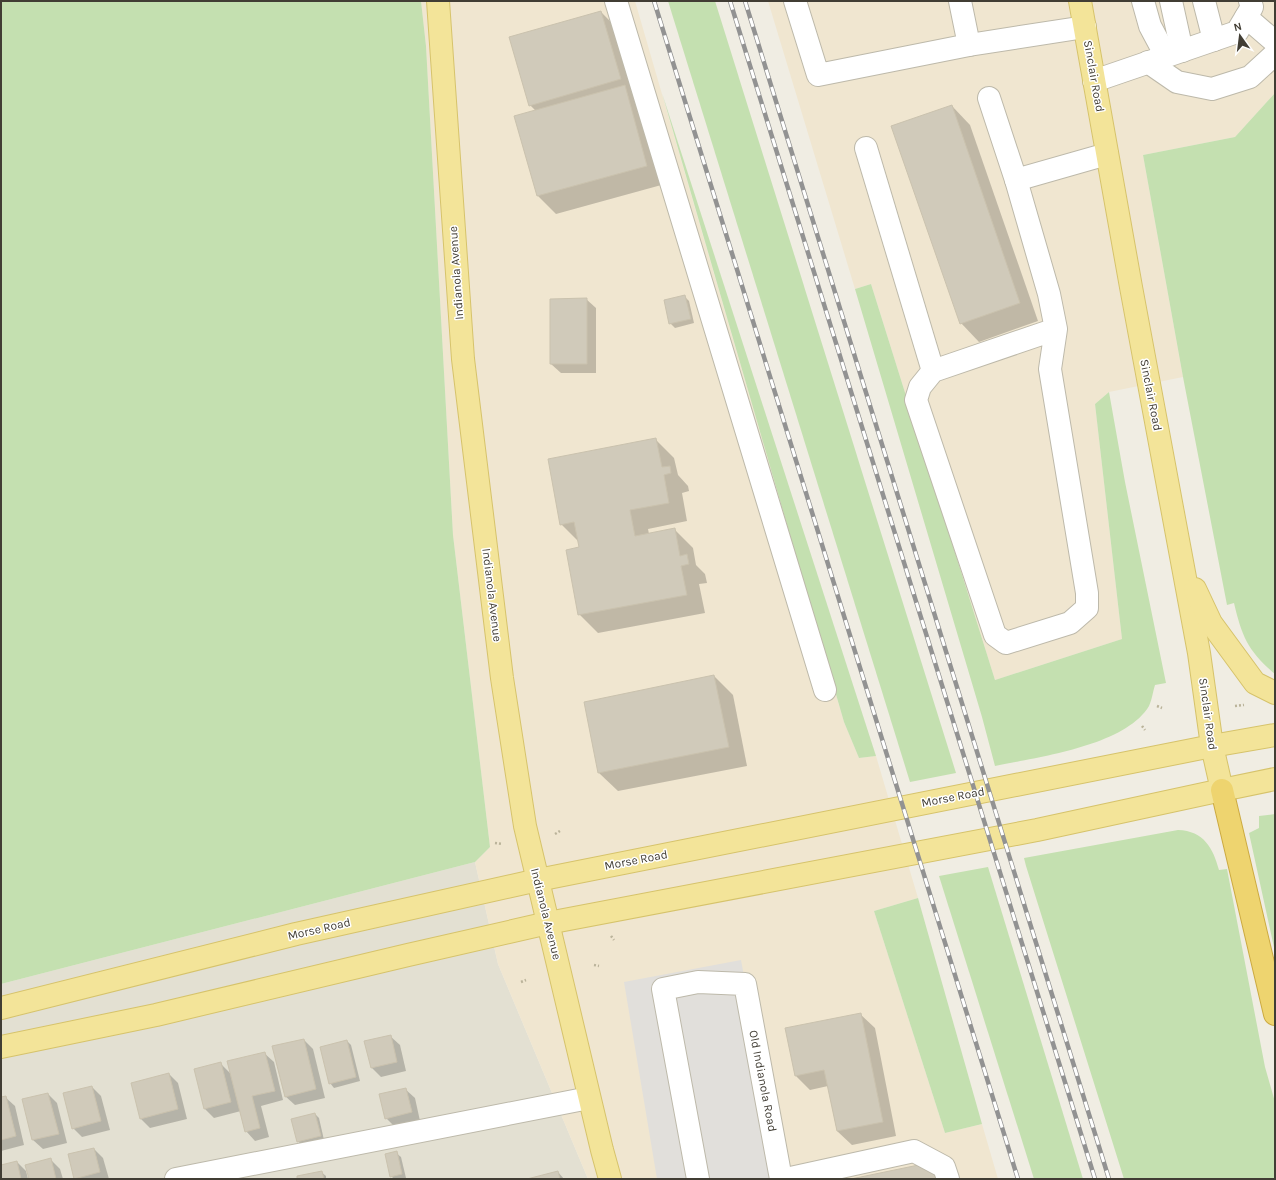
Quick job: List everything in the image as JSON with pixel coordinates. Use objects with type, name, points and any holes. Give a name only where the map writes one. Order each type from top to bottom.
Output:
[{"type":"highway","points":[[1222,790],[1275,1014]]},
{"type":"main road","name":"Indianola Avenue","points":[[438,1],[463,359],[502,678],[525,826],[589,1098],[610,1179]]},
{"type":"main road","name":"Sinclair Road","points":[[1080,1],[1199,653],[1212,746],[1222,790]]},
{"type":"main road","points":[[1182,562],[1211,623],[1255,683],[1275,693]]},
{"type":"main road","name":"Morse Road","points":[[1,1008],[296,934],[538,880],[1212,746],[1275,735]]},
{"type":"main road","points":[[1,1047],[156,1015],[548,923],[1029,831],[1275,780]]},
{"type":"street","points":[[616,1],[825,690]]},
{"type":"street","points":[[794,1],[818,76],[969,45],[1085,27]]},
{"type":"street","points":[[960,1],[969,45]]},
{"type":"street","points":[[1143,1],[1150,26],[1177,82],[1212,89],[1250,77],[1275,54]]},
{"type":"street","points":[[1165,56],[1171,1]]},
{"type":"street","points":[[1204,1],[1214,40]]},
{"type":"street","points":[[1094,81],[1237,32],[1248,9],[1275,42]]},
{"type":"street","points":[[989,98],[1016,180],[1049,294],[1056,329],[1050,370],[1087,593],[1087,608],[1070,623],[1006,642],[995,636],[916,400],[920,387],[933,371],[1056,329]]},
{"type":"street","points":[[866,148],[933,371]]},
{"type":"street","points":[[1016,180],[1107,154]]},
{"type":"street","name":"Old Indianola Road","points":[[698,1179],[663,990],[698,982],[745,984],[781,1179]]},
{"type":"street","points":[[176,1179],[589,1098]]},
{"type":"street","points":[[786,1179],[914,1151],[944,1167],[948,1179]]},
{"type":"path","points":[[1157,706],[1162,708]]},
{"type":"path","points":[[1142,726],[1145,730]]},
{"type":"path","points":[[556,834],[560,831]]},
{"type":"path","points":[[495,843],[502,844]]},
{"type":"path","points":[[611,936],[614,940]]},
{"type":"path","points":[[594,964],[599,966]]},
{"type":"path","points":[[521,982],[526,980]]},
{"type":"shaded area","points":[[421,1],[635,1],[844,722],[859,758],[876,756],[918,898],[874,911],[945,1133],[982,1124],[998,1179],[588,1179],[498,964],[475,862],[490,847],[453,535],[426,46]]},
{"type":"shaded area","points":[[768,1],[1275,1],[1275,93],[1235,137],[1143,155],[1183,377],[1109,392],[1095,404],[1122,639],[995,680],[871,284],[855,289]]},
{"type":"shaded area","points":[[475,862],[498,964],[588,1179],[1,1179],[1,984]]},
{"type":"shaded area","points":[[741,960],[782,1179],[657,1179],[624,982]]},
{"type":"green space","points":[[1,1],[421,1],[426,46],[453,535],[490,847],[475,862],[1,984]]},
{"type":"green space","points":[[668,1],[715,1],[956,773],[910,782]]},
{"type":"green space","points":[[662,93],[876,756],[859,758],[844,722]]},
{"type":"green space","points":[[1275,93],[1275,674],[1258,658],[1247,643],[1234,603],[1227,605],[1183,377],[1143,155],[1235,137]]},
{"type":"green space","points":[[871,284],[995,680],[1122,639],[1095,404],[1109,392],[1125,482],[1166,683],[1155,685],[1149,706],[1137,720],[1121,731],[1079,748],[995,766],[982,717],[855,289]]},
{"type":"green space","points":[[1275,814],[1275,952],[1249,833],[1259,828],[1259,816]]},
{"type":"green space","points":[[1178,830],[1187,831],[1201,837],[1214,855],[1219,870],[1227,869],[1265,1067],[1275,1102],[1275,1179],[1124,1179],[1024,858]]},
{"type":"green space","points":[[988,867],[1083,1179],[1034,1179],[939,876]]},
{"type":"green space","points":[[918,898],[982,1124],[945,1133],[874,911]]},
{"type":"building","points":[[601,11],[621,79],[529,106],[509,37]]},
{"type":"building","points":[[625,85],[647,166],[537,196],[514,116]]},
{"type":"building","points":[[952,105],[1020,303],[960,324],[891,126]]},
{"type":"building","points":[[685,295],[691,319],[669,324],[664,300]]},
{"type":"building","points":[[587,298],[587,364],[550,364],[550,299]]},
{"type":"building","points":[[656,438],[662,467],[670,466],[671,473],[664,475],[669,503],[630,510],[635,536],[675,528],[680,556],[687,554],[689,564],[681,566],[687,595],[578,615],[566,550],[579,547],[574,522],[560,525],[548,459]]},
{"type":"building","points":[[714,675],[729,747],[598,773],[584,702]]},
{"type":"building","points":[[861,1013],[883,1122],[837,1131],[824,1070],[795,1076],[785,1028]]},
{"type":"building","points":[[391,1035],[397,1062],[371,1068],[364,1041]]},
{"type":"building","points":[[304,1039],[316,1089],[285,1097],[272,1046]]},
{"type":"building","points":[[347,1040],[356,1077],[329,1084],[320,1047]]},
{"type":"building","points":[[265,1052],[275,1091],[252,1096],[260,1128],[245,1132],[227,1061]]},
{"type":"building","points":[[221,1062],[231,1102],[204,1109],[194,1069]]},
{"type":"building","points":[[169,1073],[178,1109],[140,1119],[131,1083]]},
{"type":"building","points":[[92,1086],[101,1121],[72,1129],[63,1093]]},
{"type":"building","points":[[406,1088],[412,1112],[385,1119],[379,1094]]},
{"type":"building","points":[[48,1093],[59,1134],[32,1140],[22,1099]]},
{"type":"building","points":[[6,1096],[16,1136],[1,1140],[1,1097]]},
{"type":"building","points":[[315,1113],[321,1136],[297,1142],[291,1119]]},
{"type":"building","points":[[94,1148],[100,1172],[74,1179],[68,1154]]},
{"type":"building","points":[[397,1151],[402,1174],[390,1177],[385,1154]]},
{"type":"building","points":[[51,1158],[56,1179],[29,1179],[25,1165]]},
{"type":"building","points":[[17,1161],[21,1179],[1,1179],[1,1165]]},
{"type":"building","points":[[933,1162],[936,1179],[851,1179]]},
{"type":"building","points":[[322,1171],[324,1179],[297,1179],[297,1176]]},
{"type":"building","points":[[558,1171],[560,1179],[527,1179]]},
{"type":"railway","points":[[654,1],[1018,1179]]},
{"type":"railway","points":[[730,1],[1095,1179]]},
{"type":"railway","points":[[745,1],[1109,1179]]}]
